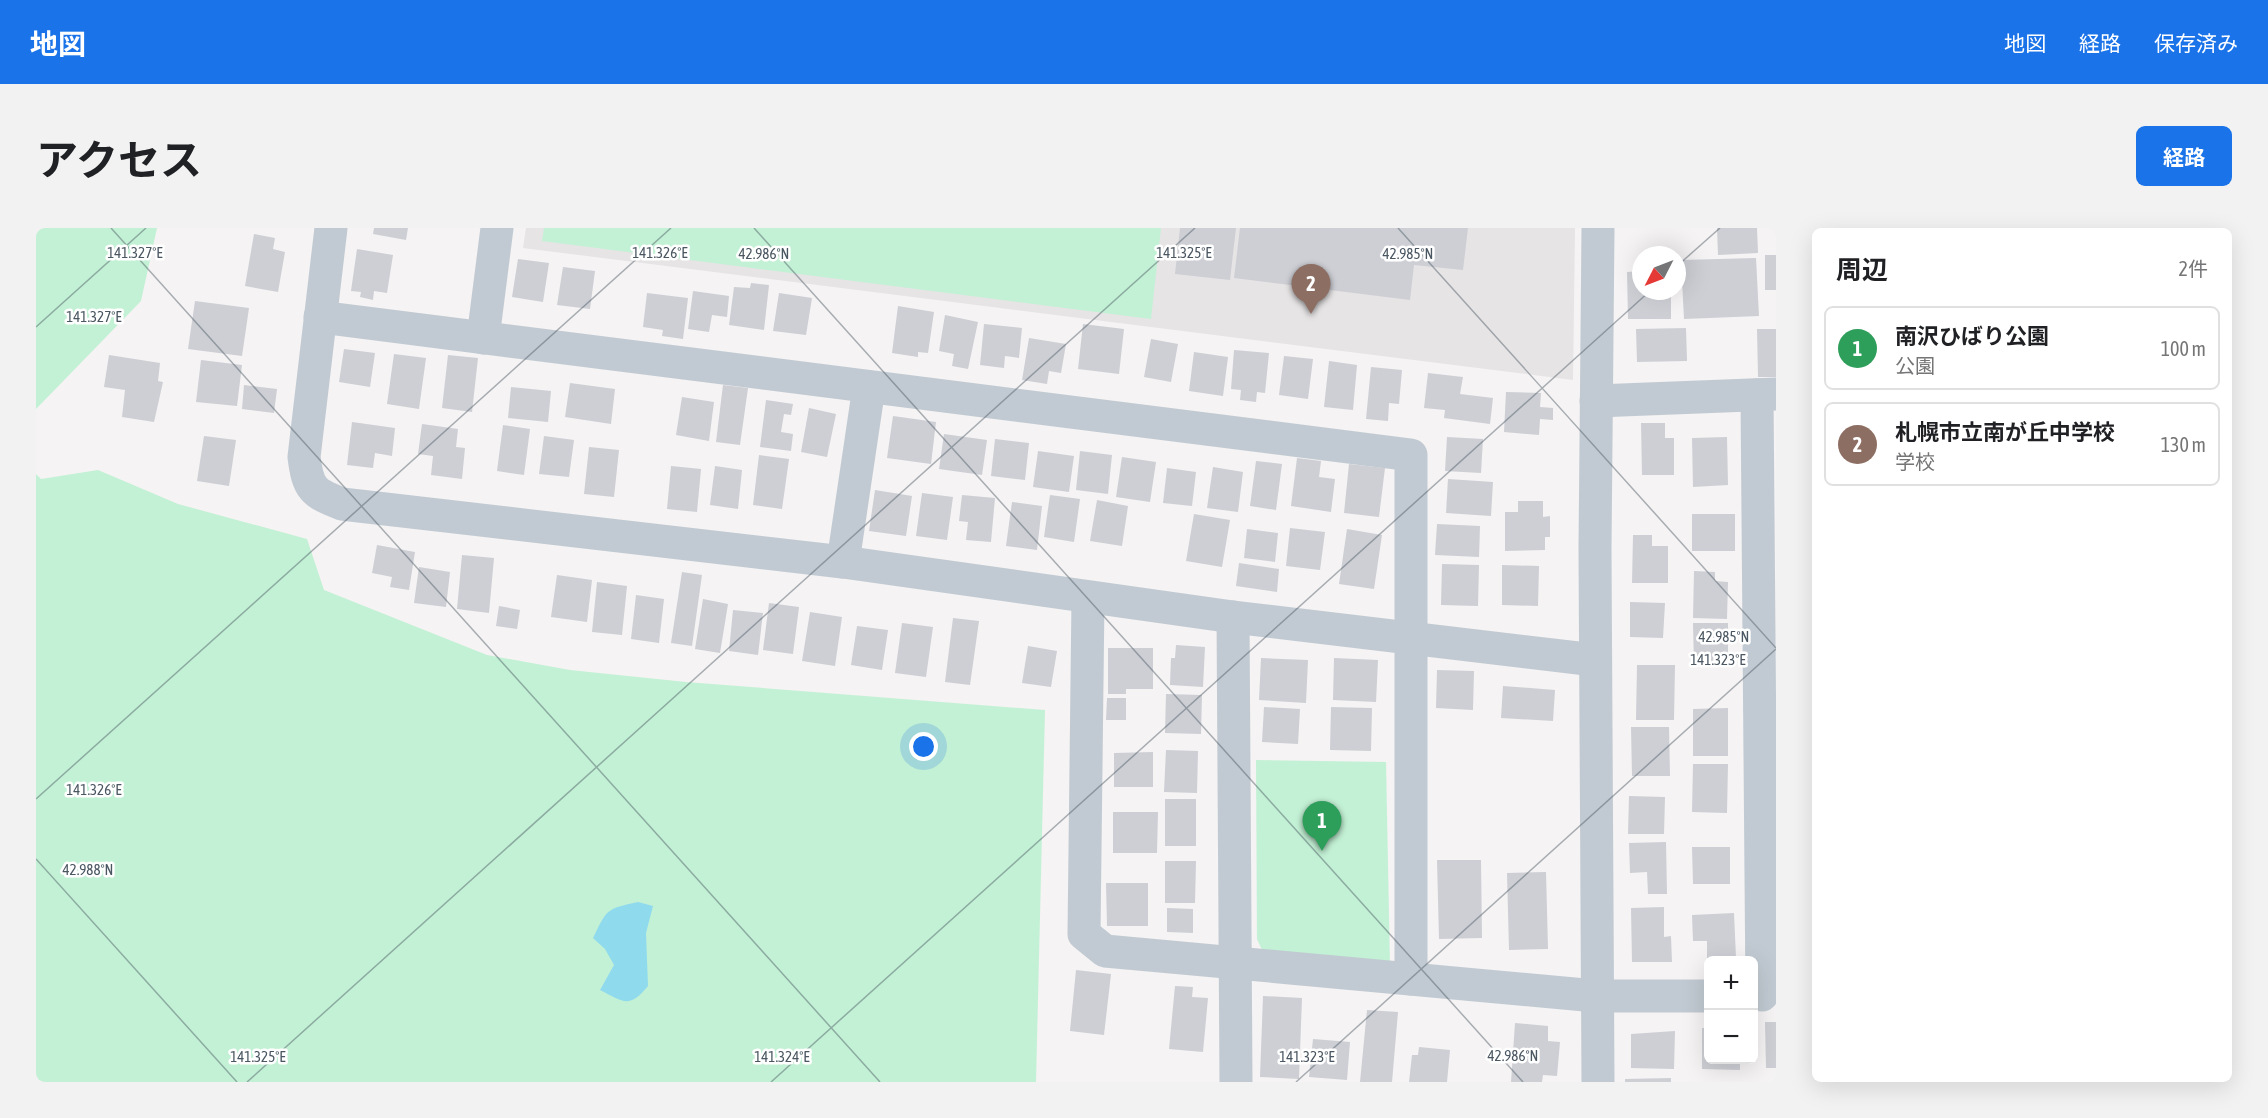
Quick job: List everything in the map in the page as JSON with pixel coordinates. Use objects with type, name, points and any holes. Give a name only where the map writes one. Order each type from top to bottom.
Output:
[{"type":"street","points":[[331,228],[304,458],[307,481],[322,497],[342,504],[843,562],[1233,617],[1595,660]]},
{"type":"street","points":[[483,338],[497,228]]},
{"type":"street","points":[[1598,228],[1595,660],[1598,1082]]},
{"type":"street","points":[[320,317],[1410,455],[1411,979]]},
{"type":"street","points":[[843,562],[869,387]]},
{"type":"street","points":[[1596,401],[1767,395],[1764,995]]},
{"type":"street","points":[[1088,598],[1084,933],[1105,951],[1596,996],[1704,996]]},
{"type":"street","points":[[1233,617],[1236,1082]]},
{"type":"shaded area","points":[[526,228],[1575,228],[1573,380],[523,248]]},
{"type":"green space","points":[[36,228],[157,228],[141,301],[36,409]]},
{"type":"green space","points":[[544,228],[1161,228],[1151,319],[542,241]]},
{"type":"green space","points":[[98,470],[178,504],[307,539],[324,590],[487,655],[570,670],[686,682],[1045,710],[1036,1082],[36,1082],[36,474],[41,479]]},
{"type":"green space","points":[[1256,760],[1386,762],[1390,967],[1263,952],[1257,939]]},
{"type":"water","points":[[638,902],[653,906],[646,933],[648,986],[636,998],[626,1001],[600,990],[614,965],[605,949],[593,938],[601,921],[609,912],[619,906]]},
{"type":"building","points":[[374,228],[408,228],[406,240],[373,234]]},
{"type":"building","points":[[1180,228],[1236,228],[1230,280],[1175,274]]},
{"type":"building","points":[[1240,228],[1468,228],[1463,270],[1414,265],[1410,300],[1234,278]]},
{"type":"building","points":[[1717,228],[1757,228],[1758,253],[1718,255]]},
{"type":"building","points":[[254,234],[275,238],[273,249],[285,252],[278,292],[245,286]]},
{"type":"building","points":[[357,249],[393,255],[387,293],[374,291],[373,300],[360,297],[361,292],[351,291]]},
{"type":"building","points":[[1765,255],[1776,255],[1776,290],[1765,290]]},
{"type":"building","points":[[1756,258],[1759,316],[1684,319],[1686,260]]},
{"type":"building","points":[[518,259],[549,263],[543,302],[512,297]]},
{"type":"building","points":[[563,267],[595,271],[590,309],[557,305]]},
{"type":"building","points":[[1627,272],[1632,272],[1632,300],[1671,300],[1671,319],[1628,319]]},
{"type":"building","points":[[751,283],[769,285],[764,330],[729,325],[734,287],[750,288]]},
{"type":"building","points":[[693,291],[729,296],[727,317],[712,315],[709,332],[688,329]]},
{"type":"building","points":[[647,293],[688,298],[683,339],[662,336],[663,330],[643,327]]},
{"type":"building","points":[[779,293],[812,298],[806,335],[773,331]]},
{"type":"building","points":[[195,301],[249,308],[242,356],[188,349]]},
{"type":"building","points":[[898,306],[934,312],[928,353],[918,352],[918,357],[892,353]]},
{"type":"building","points":[[945,315],[978,322],[968,369],[952,366],[954,354],[939,351]]},
{"type":"building","points":[[984,324],[1022,328],[1019,358],[1005,356],[1004,368],[980,365]]},
{"type":"building","points":[[1083,324],[1124,329],[1119,374],[1078,369]]},
{"type":"building","points":[[1686,328],[1687,361],[1637,362],[1636,329]]},
{"type":"building","points":[[1757,329],[1776,329],[1776,377],[1758,377]]},
{"type":"building","points":[[1029,338],[1066,344],[1061,373],[1049,371],[1047,384],[1022,380]]},
{"type":"building","points":[[1151,339],[1178,344],[1171,382],[1144,377]]},
{"type":"building","points":[[344,349],[375,353],[370,387],[339,382]]},
{"type":"building","points":[[1234,350],[1269,353],[1265,393],[1257,392],[1256,402],[1240,400],[1241,390],[1231,389]]},
{"type":"building","points":[[1194,352],[1228,357],[1223,396],[1189,391]]},
{"type":"building","points":[[394,354],[426,358],[419,409],[387,404]]},
{"type":"building","points":[[109,355],[160,363],[158,381],[163,382],[154,422],[122,417],[125,390],[104,387]]},
{"type":"building","points":[[448,355],[478,358],[472,412],[442,408]]},
{"type":"building","points":[[1284,356],[1313,359],[1308,399],[1279,395]]},
{"type":"building","points":[[201,360],[242,365],[237,406],[196,402]]},
{"type":"building","points":[[1329,361],[1357,365],[1353,410],[1324,407]]},
{"type":"building","points":[[1371,367],[1402,370],[1399,404],[1389,403],[1388,421],[1366,419]]},
{"type":"building","points":[[1428,373],[1463,377],[1460,394],[1493,398],[1490,424],[1444,418],[1445,410],[1424,408]]},
{"type":"building","points":[[570,383],[615,389],[611,424],[565,417]]},
{"type":"building","points":[[244,385],[277,389],[274,413],[242,409]]},
{"type":"building","points":[[723,385],[748,388],[740,445],[716,442]]},
{"type":"building","points":[[511,387],[551,391],[548,422],[508,418]]},
{"type":"building","points":[[1506,392],[1541,393],[1540,407],[1553,408],[1553,420],[1540,419],[1539,435],[1504,432]]},
{"type":"building","points":[[682,397],[714,402],[709,441],[676,435]]},
{"type":"building","points":[[766,400],[793,404],[791,415],[784,414],[781,432],[793,434],[791,451],[760,447]]},
{"type":"building","points":[[809,408],[836,414],[827,457],[801,452]]},
{"type":"building","points":[[893,416],[936,422],[931,464],[887,458]]},
{"type":"building","points":[[352,422],[395,428],[392,456],[375,453],[373,468],[347,465]]},
{"type":"building","points":[[1641,423],[1665,423],[1665,438],[1674,438],[1674,475],[1642,475]]},
{"type":"building","points":[[422,424],[458,429],[456,447],[465,448],[462,479],[431,475],[433,456],[418,454]]},
{"type":"building","points":[[503,425],[530,429],[524,475],[497,471]]},
{"type":"building","points":[[944,434],[987,440],[982,475],[939,469]]},
{"type":"building","points":[[204,436],[236,440],[229,486],[197,481]]},
{"type":"building","points":[[544,436],[574,440],[569,477],[539,474]]},
{"type":"building","points":[[1447,437],[1483,439],[1481,473],[1445,471]]},
{"type":"building","points":[[1727,437],[1728,485],[1693,487],[1692,438]]},
{"type":"building","points":[[995,439],[1029,443],[1025,480],[991,476]]},
{"type":"building","points":[[589,447],[619,450],[614,497],[584,494]]},
{"type":"building","points":[[1038,451],[1074,456],[1069,492],[1033,487]]},
{"type":"building","points":[[1080,451],[1112,455],[1108,494],[1076,490]]},
{"type":"building","points":[[759,455],[789,459],[782,509],[753,505]]},
{"type":"building","points":[[1122,457],[1156,462],[1150,502],[1116,497]]},
{"type":"building","points":[[1297,458],[1321,461],[1319,477],[1335,479],[1331,512],[1291,506]]},
{"type":"building","points":[[1256,461],[1282,464],[1276,510],[1250,506]]},
{"type":"building","points":[[1349,464],[1385,468],[1379,517],[1344,513]]},
{"type":"building","points":[[671,466],[701,469],[697,512],[667,509]]},
{"type":"building","points":[[715,466],[742,470],[738,509],[710,505]]},
{"type":"building","points":[[1213,467],[1243,472],[1238,512],[1207,508]]},
{"type":"building","points":[[1167,468],[1196,472],[1192,506],[1163,503]]},
{"type":"building","points":[[1448,479],[1493,482],[1491,516],[1446,513]]},
{"type":"building","points":[[875,490],[912,496],[906,536],[869,531]]},
{"type":"building","points":[[922,493],[953,497],[947,540],[916,536]]},
{"type":"building","points":[[962,495],[995,498],[991,542],[966,540],[968,522],[959,521]]},
{"type":"building","points":[[1050,495],[1080,499],[1074,542],[1044,537]]},
{"type":"building","points":[[1097,500],[1128,506],[1122,546],[1090,541]]},
{"type":"building","points":[[1518,501],[1543,501],[1543,517],[1550,516],[1550,537],[1545,537],[1545,550],[1505,551],[1505,512],[1518,512]]},
{"type":"building","points":[[1012,502],[1042,506],[1037,550],[1006,546]]},
{"type":"building","points":[[1194,514],[1230,520],[1222,567],[1186,561]]},
{"type":"building","points":[[1692,514],[1735,514],[1735,551],[1692,551]]},
{"type":"building","points":[[1437,524],[1480,526],[1479,557],[1435,555]]},
{"type":"building","points":[[1290,528],[1325,532],[1320,570],[1286,566]]},
{"type":"building","points":[[1247,529],[1278,533],[1275,562],[1244,558]]},
{"type":"building","points":[[1347,529],[1382,535],[1374,589],[1339,584]]},
{"type":"building","points":[[1633,535],[1652,535],[1652,546],[1668,546],[1668,583],[1632,583]]},
{"type":"building","points":[[377,545],[415,552],[409,590],[390,587],[392,577],[372,573]]},
{"type":"building","points":[[462,555],[494,558],[489,613],[457,609]]},
{"type":"building","points":[[1239,563],[1279,569],[1277,592],[1236,586]]},
{"type":"building","points":[[1442,564],[1479,565],[1478,606],[1441,605]]},
{"type":"building","points":[[1502,565],[1539,566],[1538,606],[1502,605]]},
{"type":"building","points":[[419,567],[450,572],[446,607],[414,603]]},
{"type":"building","points":[[1694,571],[1715,572],[1715,581],[1728,582],[1727,619],[1693,618]]},
{"type":"building","points":[[682,572],[702,575],[692,646],[671,643]]},
{"type":"building","points":[[557,575],[592,580],[587,622],[551,617]]},
{"type":"building","points":[[597,582],[627,586],[622,635],[592,632]]},
{"type":"building","points":[[636,595],[664,599],[659,643],[631,639]]},
{"type":"building","points":[[703,599],[728,604],[720,653],[695,649]]},
{"type":"building","points":[[1630,602],[1665,603],[1663,638],[1630,637]]},
{"type":"building","points":[[769,603],[799,607],[793,654],[763,650]]},
{"type":"building","points":[[499,606],[520,610],[517,629],[496,626]]},
{"type":"building","points":[[733,610],[763,613],[758,655],[729,651]]},
{"type":"building","points":[[810,612],[842,617],[835,666],[802,661]]},
{"type":"building","points":[[953,618],[979,621],[970,685],[945,682]]},
{"type":"building","points":[[902,623],[933,627],[926,677],[895,673]]},
{"type":"building","points":[[1693,623],[1728,623],[1728,666],[1694,666]]},
{"type":"building","points":[[857,626],[888,630],[882,670],[851,665]]},
{"type":"building","points":[[1176,645],[1205,647],[1203,687],[1170,685],[1171,658],[1175,658]]},
{"type":"building","points":[[1028,646],[1057,651],[1051,687],[1022,683]]},
{"type":"building","points":[[1108,648],[1153,648],[1153,689],[1126,689],[1126,694],[1108,694]]},
{"type":"building","points":[[1261,658],[1308,660],[1306,703],[1259,700]]},
{"type":"building","points":[[1334,658],[1378,660],[1376,702],[1333,700]]},
{"type":"building","points":[[1637,665],[1675,665],[1674,720],[1636,720]]},
{"type":"building","points":[[1437,670],[1474,671],[1473,710],[1436,708]]},
{"type":"building","points":[[1503,686],[1555,690],[1553,721],[1501,718]]},
{"type":"building","points":[[1166,694],[1202,695],[1201,734],[1165,733]]},
{"type":"building","points":[[1107,698],[1126,698],[1126,720],[1106,720]]},
{"type":"building","points":[[1264,707],[1300,709],[1298,744],[1262,742]]},
{"type":"building","points":[[1331,707],[1372,708],[1371,751],[1330,750]]},
{"type":"building","points":[[1728,708],[1728,756],[1693,756],[1693,709]]},
{"type":"building","points":[[1631,727],[1669,727],[1670,776],[1632,776]]},
{"type":"building","points":[[1166,750],[1198,751],[1197,793],[1164,792]]},
{"type":"building","points":[[1153,752],[1153,787],[1114,787],[1114,753]]},
{"type":"building","points":[[1693,764],[1728,764],[1727,813],[1692,812]]},
{"type":"building","points":[[1629,796],[1665,797],[1664,834],[1628,834]]},
{"type":"building","points":[[1165,799],[1196,799],[1196,846],[1165,846]]},
{"type":"building","points":[[1113,812],[1158,812],[1157,853],[1113,853]]},
{"type":"building","points":[[1666,842],[1667,894],[1648,894],[1647,872],[1630,873],[1629,843]]},
{"type":"building","points":[[1692,847],[1730,847],[1730,884],[1693,884]]},
{"type":"building","points":[[1437,860],[1481,860],[1482,938],[1439,939]]},
{"type":"building","points":[[1165,861],[1196,861],[1195,903],[1165,903]]},
{"type":"building","points":[[1546,872],[1548,949],[1509,950],[1507,873]]},
{"type":"building","points":[[1106,883],[1148,883],[1148,926],[1107,926]]},
{"type":"building","points":[[1664,907],[1664,937],[1671,936],[1672,962],[1632,962],[1631,908]]},
{"type":"building","points":[[1167,908],[1193,909],[1193,933],[1167,932]]},
{"type":"building","points":[[1734,913],[1736,956],[1707,956],[1707,941],[1693,941],[1692,915]]},
{"type":"building","points":[[1076,970],[1111,974],[1104,1035],[1070,1031]]},
{"type":"building","points":[[1175,986],[1193,987],[1192,997],[1208,998],[1203,1052],[1169,1049]]},
{"type":"building","points":[[1263,996],[1302,998],[1299,1079],[1260,1077]]},
{"type":"building","points":[[1367,1010],[1398,1012],[1392,1082],[1360,1082]]},
{"type":"building","points":[[1765,1022],[1776,1022],[1776,1068],[1766,1068]]},
{"type":"building","points":[[1515,1023],[1548,1026],[1548,1041],[1560,1042],[1557,1076],[1543,1075],[1542,1082],[1511,1082]]},
{"type":"building","points":[[1702,1028],[1704,1028],[1704,1064],[1740,1064],[1740,1070],[1702,1069]]},
{"type":"building","points":[[1675,1031],[1674,1069],[1631,1068],[1631,1034]]},
{"type":"building","points":[[1313,1039],[1350,1042],[1347,1080],[1309,1077]]},
{"type":"building","points":[[1419,1047],[1450,1050],[1447,1082],[1409,1082],[1412,1055],[1418,1055]]},
{"type":"building","points":[[1671,1078],[1671,1082],[1625,1082],[1625,1079]]},
{"type":"place","name":"札幌市立南が丘中学校","points":[[1311,314]]},
{"type":"place","name":"南沢ひばり公園","points":[[1322,851]]}]
